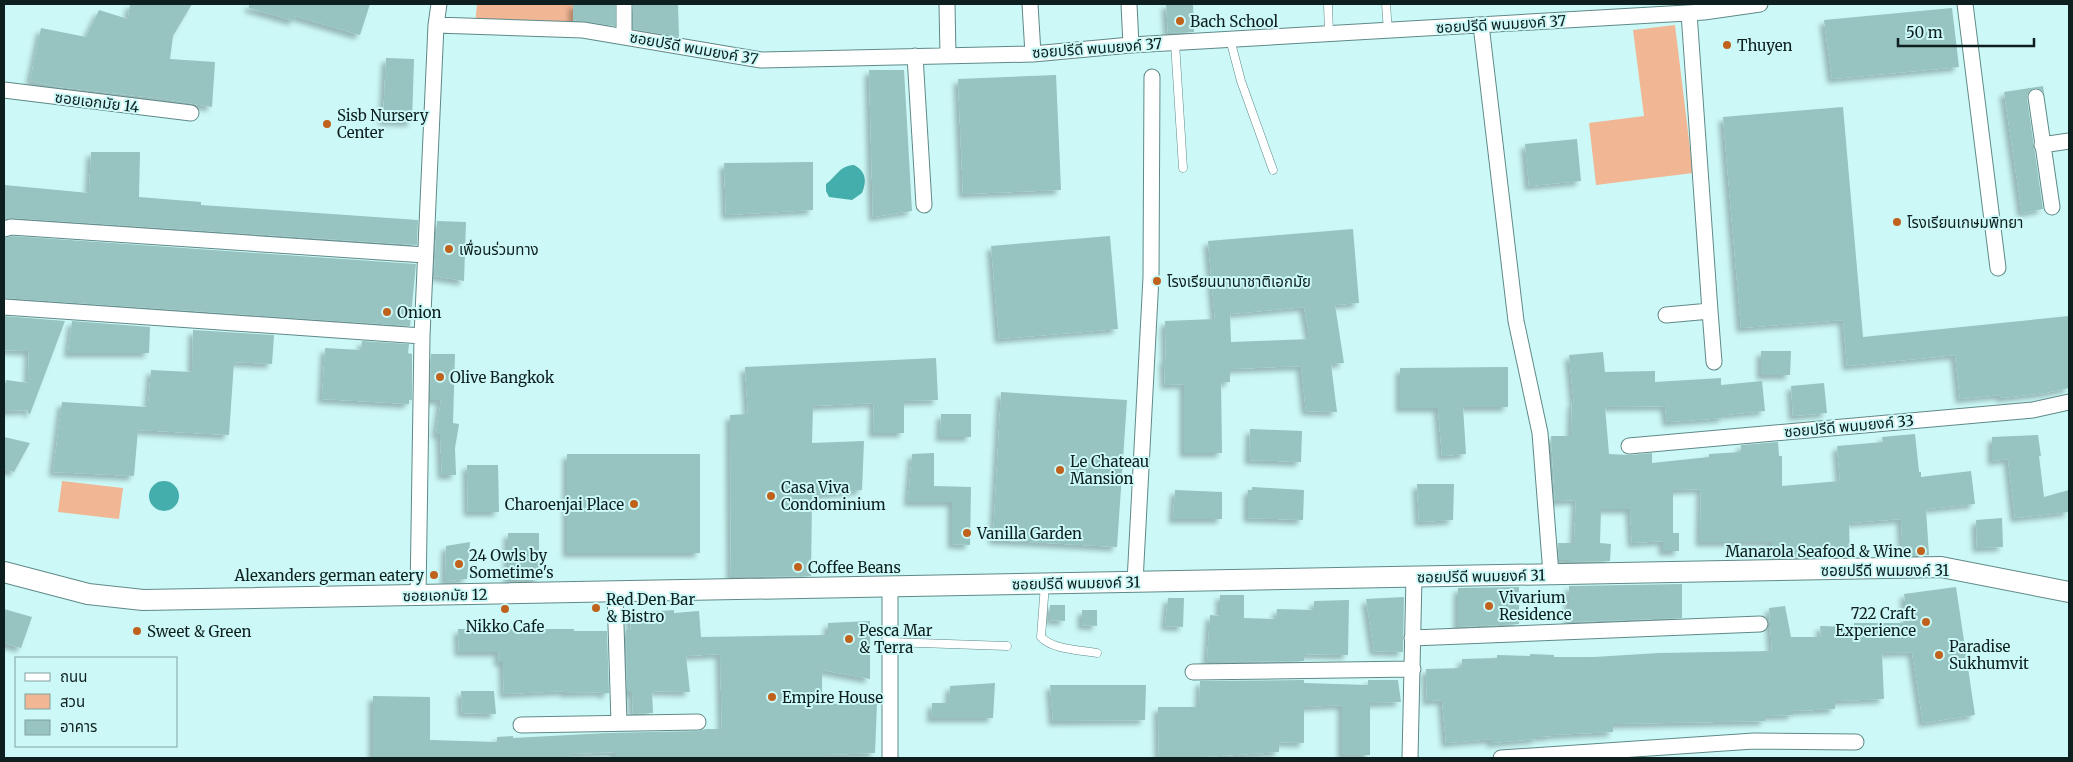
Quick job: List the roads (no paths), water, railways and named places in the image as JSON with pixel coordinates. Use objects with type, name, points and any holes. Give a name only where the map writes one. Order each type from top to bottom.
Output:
[{"type":"street","points":[[418,595],[422,336],[436,25],[439,4]]},
{"type":"street","points":[[624,4],[624,36]]},
{"type":"street","points":[[947,4],[948,56]]},
{"type":"street","points":[[1030,4],[1033,54]]},
{"type":"street","points":[[1129,4],[1131,45]]},
{"type":"street","name":"ซอยปรีดี พนมยงค์ 37","points":[[436,25],[566,28],[761,60],[1033,54],[1131,45],[1689,12],[1760,4]]},
{"type":"street","points":[[1965,4],[1998,268]]},
{"type":"street","points":[[1689,12],[1714,362]]},
{"type":"street","points":[[1481,25],[1516,321],[1540,433],[1550,574]]},
{"type":"street","points":[[915,56],[924,205]]},
{"type":"street","points":[[1135,582],[1151,278],[1152,77]]},
{"type":"street","name":"ซอยเอกมัย 14","points":[[4,90],[191,113]]},
{"type":"street","points":[[2036,98],[2052,207]]},
{"type":"street","points":[[2042,145],[2069,141]]},
{"type":"street","points":[[4,229],[425,255]]},
{"type":"street","points":[[4,307],[422,336]]},
{"type":"street","points":[[1666,315],[1710,311]]},
{"type":"street","name":"ซอยปรีดี พนมยงค์ 33","points":[[1628,446],[2033,410],[2069,402]]},
{"type":"street","name":"ซอยปรีดี พนมยงค์ 31","points":[[890,587],[1941,567],[2069,592]]},
{"type":"street","name":"ซอยเอกมัย 12","points":[[4,572],[88,594],[143,600],[890,587]]},
{"type":"street","points":[[1410,758],[1414,577]]},
{"type":"street","points":[[890,587],[890,758]]},
{"type":"street","points":[[616,592],[620,723]]},
{"type":"street","points":[[1412,638],[1760,624]]},
{"type":"street","points":[[1193,672],[1412,669]]},
{"type":"street","points":[[521,725],[698,722]]},
{"type":"street","points":[[1501,758],[1754,741],[1856,742]]},
{"type":"lane","points":[[1328,4],[1329,34]]},
{"type":"lane","points":[[1386,4],[1388,31]]},
{"type":"lane","points":[[1230,39],[1241,81],[1273,170]]},
{"type":"lane","points":[[1175,43],[1183,168]]},
{"type":"lane","points":[[1045,584],[1041,637],[1055,646],[1097,653]]},
{"type":"lane","points":[[890,642],[1007,646]]},
{"type":"water","points":[[854,165],[863,173],[865,184],[862,193],[852,200],[829,197],[826,191],[826,184],[841,169]]},
{"type":"water","points":[[164,481],[170,482],[178,490],[178,502],[170,510],[164,511],[158,510],[150,502],[149,496],[150,490],[158,482]]},
{"type":"place","name":"Bach School","points":[[1180,21]]},
{"type":"place","name":"Thuyen","points":[[1727,45]]},
{"type":"place","name":"Sisb Nursery Center","points":[[327,124]]},
{"type":"place","name":"โรงเรียนเกษมพิทยา","points":[[1897,222]]},
{"type":"place","name":"เพื่อนร่วมทาง","points":[[449,249]]},
{"type":"place","name":"โรงเรียนนานาชาติเอกมัย","points":[[1157,281]]},
{"type":"place","name":"Onion","points":[[387,312]]},
{"type":"place","name":"Olive Bangkok","points":[[440,377]]},
{"type":"place","name":"Le Chateau Mansion","points":[[1060,470]]},
{"type":"place","name":"Casa Viva Condominium","points":[[771,496]]},
{"type":"place","name":"Charoenjai Place","points":[[634,504]]},
{"type":"place","name":"Vanilla Garden","points":[[967,533]]},
{"type":"place","name":"Manarola Seafood & Wine","points":[[1921,551]]},
{"type":"place","name":"24 Owls by Sometime's","points":[[459,564]]},
{"type":"place","name":"Coffee Beans","points":[[798,567]]},
{"type":"place","name":"Alexanders german eatery","points":[[434,575]]},
{"type":"place","name":"Vivarium Residence","points":[[1489,606]]},
{"type":"place","name":"Red Den Bar & Bistro","points":[[596,608]]},
{"type":"place","name":"Nikko Cafe","points":[[505,609]]},
{"type":"place","name":"722 Craft Experience","points":[[1926,622]]},
{"type":"place","name":"Sweet & Green","points":[[137,631]]},
{"type":"place","name":"Pesca Mar & Terra","points":[[849,639]]},
{"type":"place","name":"Paradise Sukhumvit","points":[[1939,655]]},
{"type":"place","name":"Empire House","points":[[772,697]]}]
